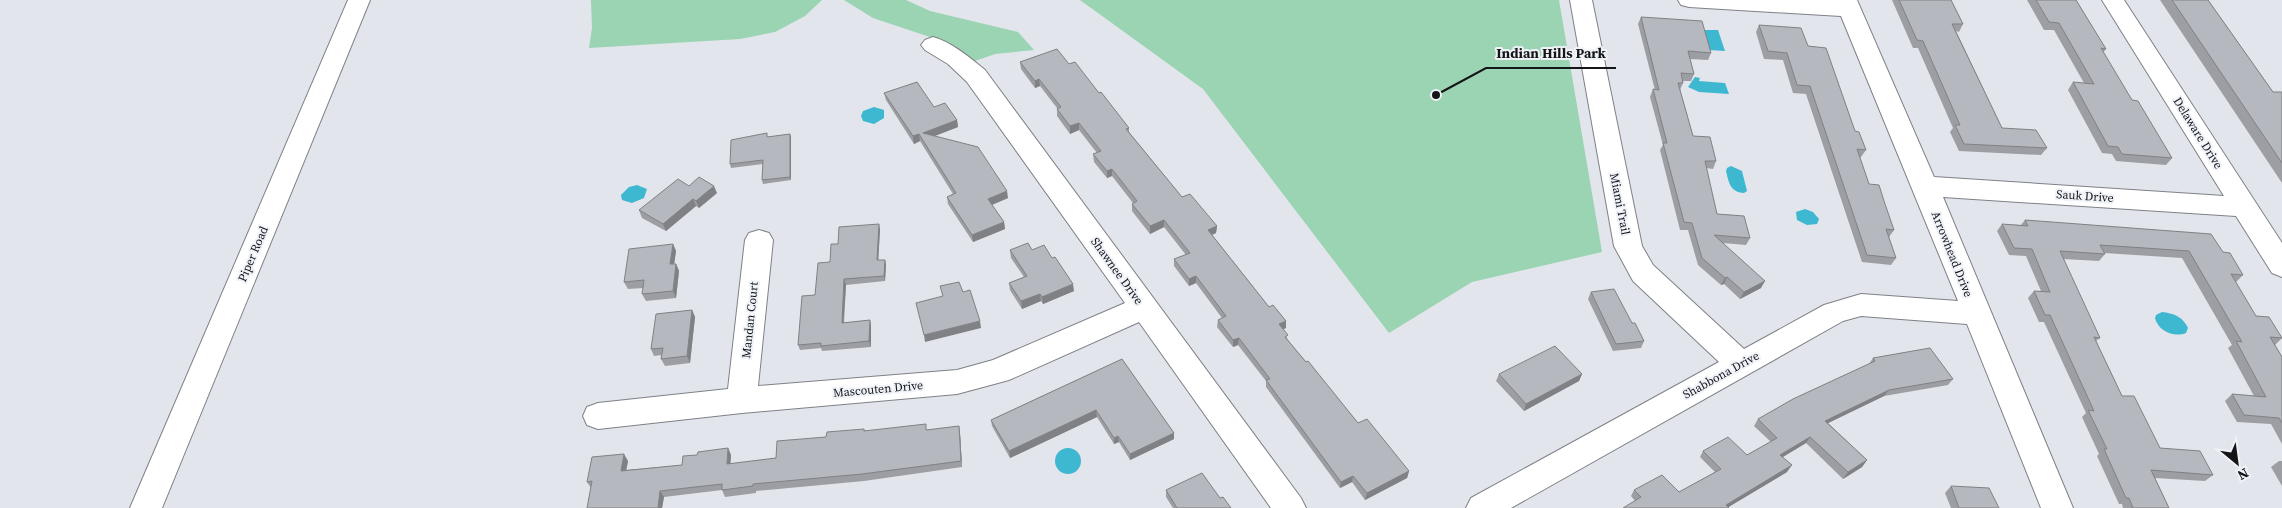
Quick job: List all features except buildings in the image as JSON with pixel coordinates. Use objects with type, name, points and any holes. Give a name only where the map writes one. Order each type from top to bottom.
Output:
[{"type":"street","name":"Piper Road","points":[[146,508],[359,0]]},
{"type":"street","name":"Miami Trail","points":[[1581,0],[1628,246],[1643,273],[1741,364]]},
{"type":"street","points":[[1689,0],[1848,5]]},
{"type":"street","name":"Delaware Drive","points":[[2113,0],[2282,266]]},
{"type":"street","name":"Arrowhead Drive","points":[[1848,5],[1925,186],[2057,508]]},
{"type":"street","name":"Shawnee Drive","points":[[933,45],[956,58],[976,76],[1290,508]]},
{"type":"street","name":"Sauk Drive","points":[[1925,186],[2244,207]]},
{"type":"street","name":"Mandan Court","points":[[742,400],[759,240]]},
{"type":"street","name":"Shabbona Drive","points":[[1482,508],[1834,313],[1861,305],[1977,314]]},
{"type":"street","name":"Mascouten Drive","points":[[598,416],[742,400],[957,382],[999,372],[1144,307]]},
{"type":"green space","points":[[591,0],[822,0],[805,16],[775,32],[740,39],[589,48],[592,28]]},
{"type":"green space","points":[[844,0],[906,0],[930,11],[1018,32],[1034,50],[995,54],[975,61],[939,40],[873,18]]},
{"type":"green space","points":[[1080,0],[1559,0],[1602,252],[1472,282],[1389,333],[1203,89]]},
{"type":"water","points":[[1702,30],[1718,30],[1725,51],[1709,50]]},
{"type":"water","points":[[1695,77],[1700,78],[1699,81],[1725,83],[1729,94],[1699,92],[1688,87]]},
{"type":"water","points":[[874,107],[884,110],[884,118],[874,124],[863,121],[861,116],[863,111]]},
{"type":"water","points":[[1731,166],[1742,171],[1747,191],[1744,193],[1733,189],[1729,183],[1726,171]]},
{"type":"water","points":[[637,185],[647,189],[644,198],[632,203],[622,200],[621,195],[629,187]]},
{"type":"water","points":[[1805,209],[1813,212],[1819,219],[1817,224],[1807,225],[1797,220],[1796,212]]},
{"type":"water","points":[[2162,312],[2170,313],[2180,318],[2188,328],[2186,333],[2172,334],[2159,327],[2155,318],[2156,315]]},
{"type":"water","points":[[1068,448],[1077,452],[1081,461],[1077,470],[1068,474],[1059,470],[1055,461],[1059,452]]},
{"type":"place","name":"Indian Hills Park","points":[[1436,95]]}]
